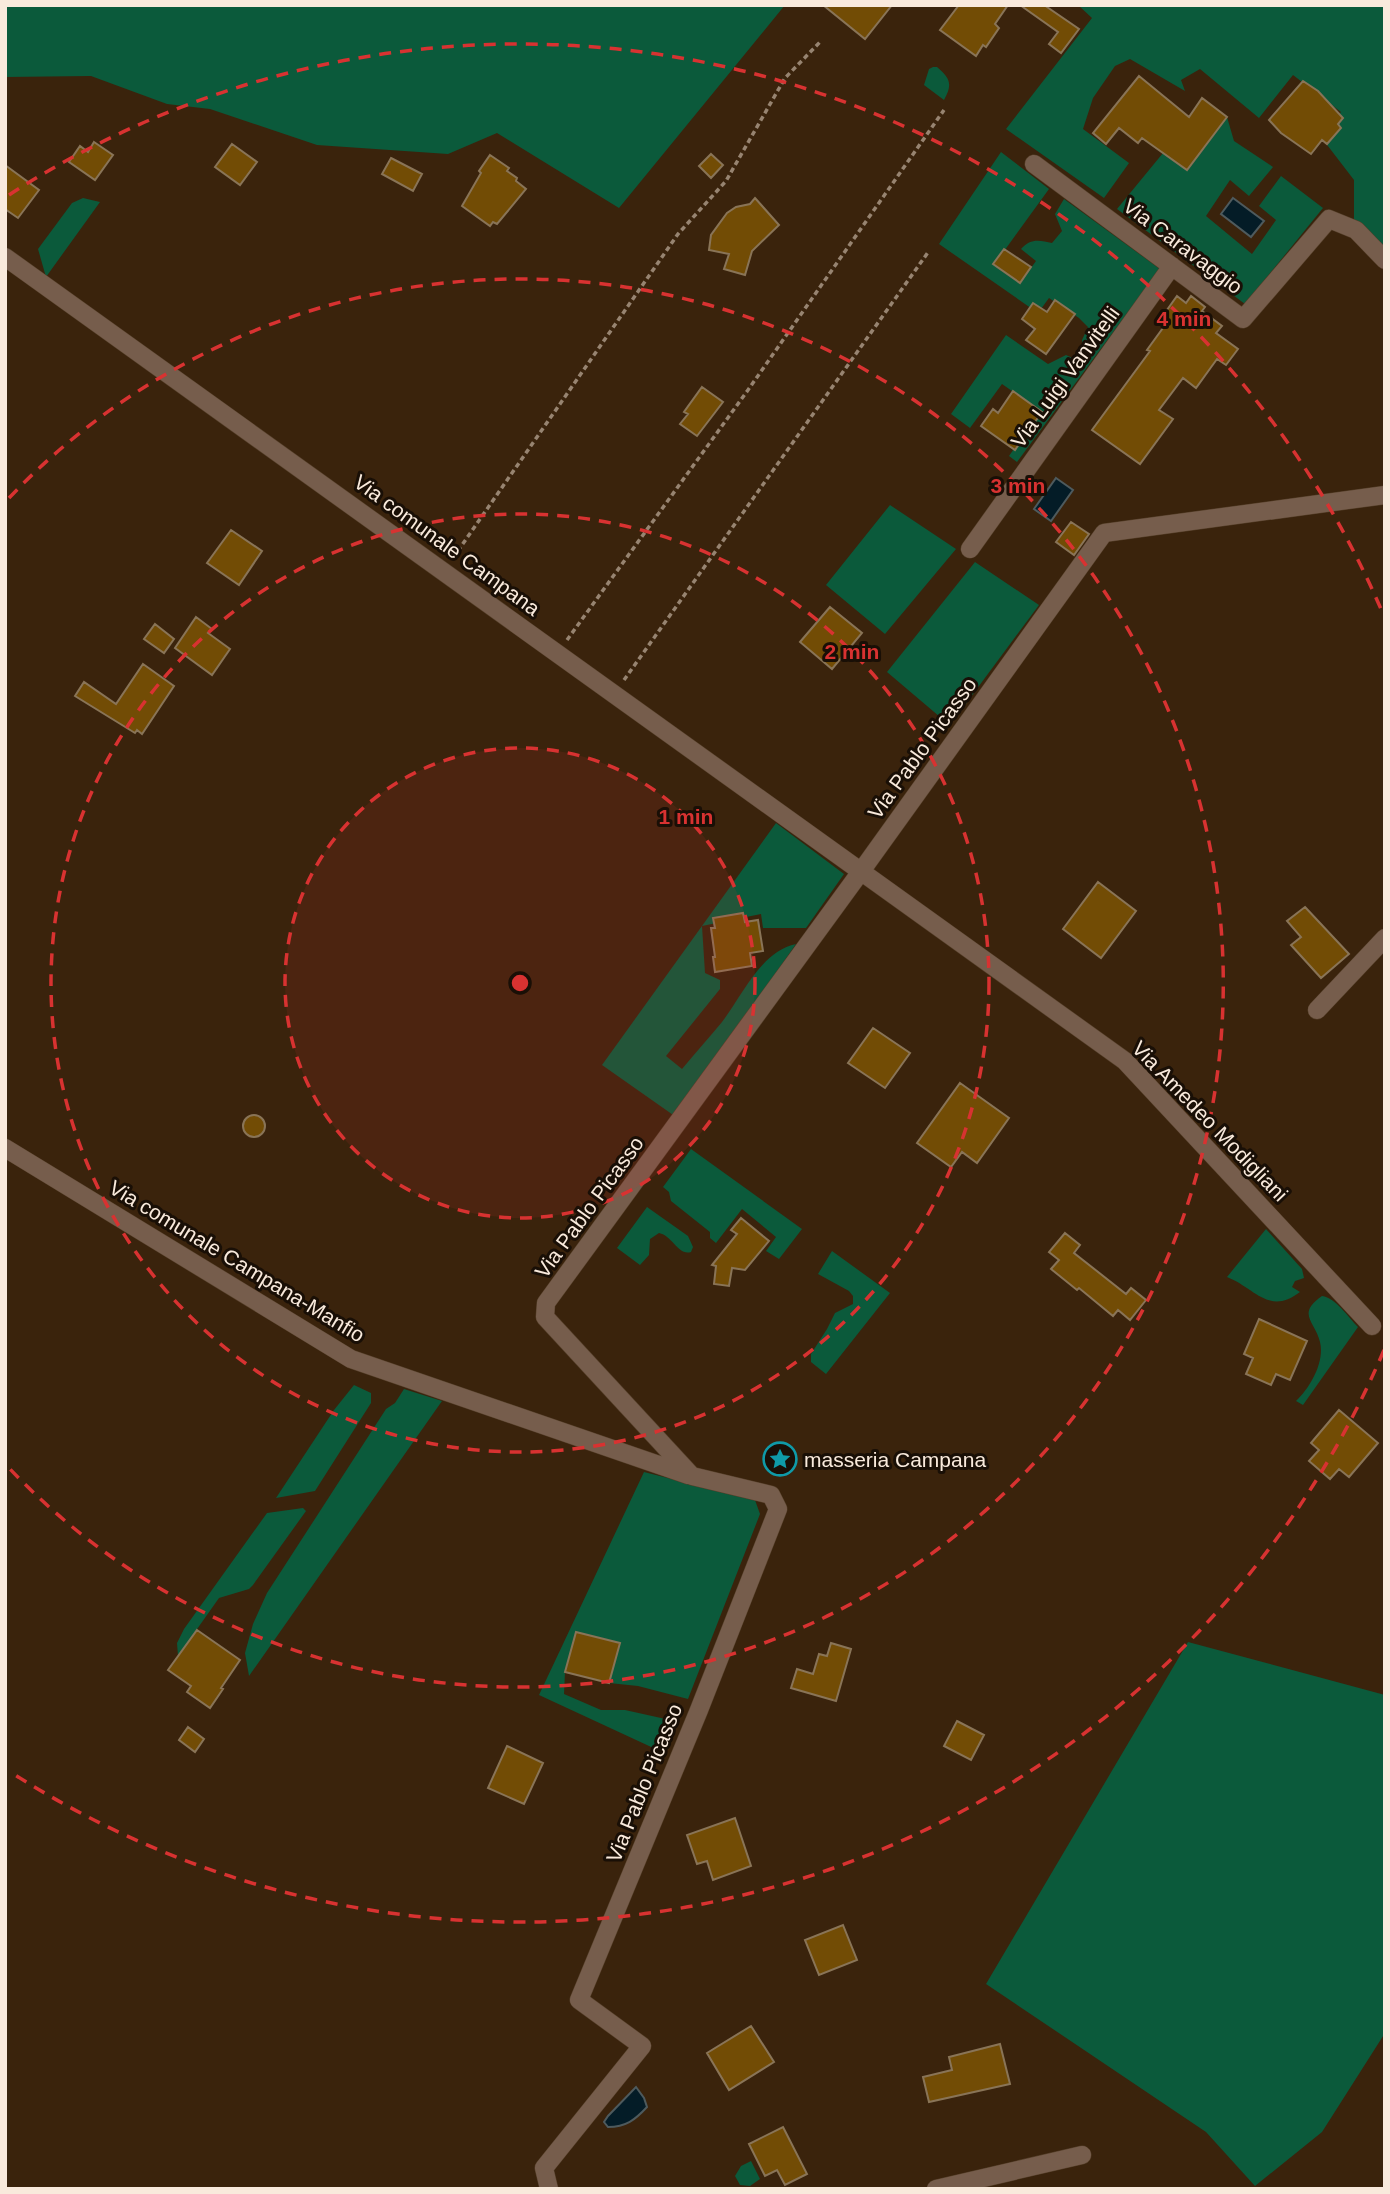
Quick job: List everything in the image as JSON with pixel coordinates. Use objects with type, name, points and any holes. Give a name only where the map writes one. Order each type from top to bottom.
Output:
[{"type":"street","name":"Via Caravaggio","points":[[1034,164],[1243,319],[1329,219],[1356,230],[1385,260]]},
{"type":"street","name":"Via comunale Campana","points":[[5,257],[862,870]]},
{"type":"street","name":"Via Luigi Vanvitelli","points":[[970,549],[1172,266]]},
{"type":"street","name":"Via Pablo Picasso","points":[[550,2189],[544,2168],[642,2046],[579,2000],[778,1510],[771,1495],[692,1476],[545,1317],[546,1303],[1104,533],[1385,495]]},
{"type":"street","name":"Via Amedeo Modigliani","points":[[862,870],[1125,1061],[1372,1326]]},
{"type":"street","points":[[1317,1010],[1385,938]]},
{"type":"street","name":"Via comunale Campana-Manfio","points":[[5,1148],[351,1359],[692,1476]]},
{"type":"street","points":[[936,2189],[1082,2155]]},
{"type":"path","points":[[444,572],[678,234],[726,181],[785,78],[821,41]]},
{"type":"path","points":[[558,653],[748,390],[944,110]]},
{"type":"path","points":[[614,693],[929,251]]},
{"type":"green space","points":[[5,5],[785,5],[619,208],[497,133],[448,154],[317,145],[210,109],[167,104],[91,76],[5,77]]},
{"type":"green space","points":[[1078,5],[1385,5],[1385,252],[1354,220],[1354,180],[1321,137],[1341,112],[1293,75],[1259,118],[1200,69],[1181,80],[1185,91],[1130,59],[1115,66],[1093,98],[1083,129],[1129,163],[1104,198],[1006,129],[1092,18]]},
{"type":"green space","points":[[937,67],[949,82],[949,90],[944,100],[924,85],[929,69]]},
{"type":"green space","points":[[1227,117],[1234,141],[1273,167],[1249,196],[1230,180],[1206,216],[1252,254],[1276,220],[1259,206],[1281,176],[1323,208],[1245,304],[1117,209],[1163,153],[1188,170]]},
{"type":"green space","points":[[1001,152],[1049,189],[994,265],[1020,283],[1036,261],[1021,249],[1032,241],[1052,243],[1062,231],[1055,214],[1064,199],[1160,269],[1017,462],[1009,456],[1040,411],[1002,384],[970,428],[951,414],[1006,335],[1048,364],[1066,355],[1081,362],[1084,355],[1082,340],[1088,327],[1049,298],[1038,313],[939,244]]},
{"type":"green space","points":[[83,198],[100,202],[46,277],[38,249],[72,203]]},
{"type":"green space","points":[[890,505],[956,549],[885,634],[826,585]]},
{"type":"green space","points":[[975,562],[1039,605],[959,713],[940,717],[887,672]]},
{"type":"green space","points":[[776,823],[844,874],[806,928],[763,928],[761,914],[702,926],[705,973],[720,980],[720,989],[666,1056],[682,1069],[722,1022],[762,965],[772,955],[796,944],[676,1117],[602,1065]]},
{"type":"green space","points":[[691,1149],[802,1229],[779,1259],[766,1251],[776,1237],[742,1209],[716,1243],[710,1238],[710,1232],[671,1201],[669,1192],[663,1187]]},
{"type":"green space","points":[[647,1207],[688,1236],[693,1247],[691,1252],[682,1251],[659,1233],[650,1239],[649,1255],[640,1265],[617,1248]]},
{"type":"green space","points":[[1266,1229],[1302,1269],[1304,1278],[1295,1281],[1292,1287],[1300,1292],[1289,1299],[1271,1301],[1262,1298],[1227,1277]]},
{"type":"green space","points":[[832,1251],[890,1293],[826,1374],[811,1362],[811,1354],[835,1313],[853,1304],[853,1296],[849,1291],[818,1274]]},
{"type":"green space","points":[[1322,1296],[1337,1304],[1358,1327],[1303,1405],[1296,1401],[1315,1374],[1321,1350],[1309,1313],[1314,1302]]},
{"type":"green space","points":[[354,1385],[371,1393],[371,1403],[315,1491],[276,1498],[334,1410]]},
{"type":"green space","points":[[404,1389],[442,1401],[249,1676],[245,1653],[253,1624],[267,1593],[386,1409],[395,1403]]},
{"type":"green space","points":[[644,1472],[755,1500],[760,1514],[688,1699],[638,1686],[609,1683],[620,1643],[576,1632],[565,1672],[564,1694],[601,1710],[625,1710],[679,1722],[662,1752],[539,1695]]},
{"type":"green space","points":[[303,1508],[306,1511],[253,1585],[249,1589],[219,1598],[178,1656],[177,1643],[184,1629],[267,1513]]},
{"type":"green space","points":[[1188,1642],[1385,1695],[1385,2033],[1322,2132],[1255,2186],[1206,2132],[986,1984]]},
{"type":"green space","points":[[751,2161],[760,2179],[750,2186],[740,2185],[735,2176],[741,2166]]},
{"type":"water","points":[[1233,198],[1264,221],[1251,237],[1221,214]]},
{"type":"water","points":[[1056,478],[1073,490],[1051,521],[1034,509]]},
{"type":"water","points":[[636,2087],[647,2107],[630,2122],[608,2127],[604,2122],[608,2116]]},
{"type":"building","points":[[823,5],[892,5],[865,39]]},
{"type":"building","points":[[959,5],[1008,5],[995,24],[999,28],[976,56],[940,30]]},
{"type":"building","points":[[1020,5],[1044,5],[1079,29],[1061,53],[1049,44],[1058,32]]},
{"type":"building","points":[[1139,76],[1189,117],[1202,98],[1227,117],[1187,170],[1142,138],[1138,143],[1119,128],[1106,144],[1093,133]]},
{"type":"building","points":[[1303,81],[1318,91],[1343,118],[1338,124],[1341,128],[1327,144],[1322,140],[1311,154],[1281,133],[1269,120]]},
{"type":"building","points":[[94,142],[113,155],[95,180],[69,162],[80,146],[88,152]]},
{"type":"building","points":[[232,144],[257,162],[240,185],[215,167]]},
{"type":"building","points":[[711,154],[723,165],[711,178],[699,166]]},
{"type":"building","points":[[490,155],[509,168],[507,171],[526,189],[497,224],[493,222],[490,226],[462,206]]},
{"type":"building","points":[[391,158],[422,174],[413,191],[382,174]]},
{"type":"building","points":[[5,165],[39,190],[18,218],[5,209]]},
{"type":"building","points":[[755,198],[779,225],[752,251],[745,275],[724,269],[729,254],[709,250],[711,235],[727,213],[736,207],[750,204]]},
{"type":"building","points":[[1004,249],[1031,267],[1020,283],[993,264]]},
{"type":"building","points":[[1177,296],[1186,303],[1191,296],[1205,307],[1202,311],[1222,326],[1216,333],[1238,349],[1226,365],[1217,359],[1196,388],[1183,378],[1159,410],[1173,419],[1140,464],[1092,430],[1150,351],[1147,350],[1168,321],[1162,317]]},
{"type":"building","points":[[1055,300],[1075,314],[1046,354],[1026,340],[1035,329],[1022,319],[1033,303],[1047,312]]},
{"type":"building","points":[[702,387],[723,402],[697,436],[680,424],[688,414],[684,412]]},
{"type":"building","points":[[1013,391],[1042,412],[1015,450],[981,426],[993,409],[998,413]]},
{"type":"building","points":[[1071,522],[1089,534],[1074,555],[1056,542]]},
{"type":"building","points":[[231,530],[262,551],[239,585],[207,563]]},
{"type":"building","points":[[830,607],[862,633],[832,669],[800,642]]},
{"type":"building","points":[[196,617],[212,629],[208,633],[230,649],[212,675],[175,648]]},
{"type":"building","points":[[155,624],[174,639],[164,653],[144,639]]},
{"type":"building","points":[[143,664],[174,686],[142,734],[137,730],[135,733],[75,696],[84,682],[116,704]]},
{"type":"building","points":[[1098,882],[1136,911],[1101,958],[1063,929]]},
{"type":"building","points":[[1305,907],[1349,954],[1321,978],[1291,945],[1301,937],[1287,921]]},
{"type":"building","points":[[743,913],[745,922],[758,920],[763,951],[750,953],[752,966],[715,972],[711,928],[715,928],[713,918]]},
{"type":"building","points":[[873,1028],[910,1053],[885,1088],[848,1063]]},
{"type":"building","points":[[960,1083],[1009,1118],[977,1163],[962,1152],[951,1167],[917,1143]]},
{"type":"building","points":[[254,1115],[262,1118],[265,1126],[262,1134],[254,1137],[246,1134],[243,1126],[246,1118]]},
{"type":"building","points":[[741,1218],[769,1241],[745,1270],[732,1268],[729,1286],[714,1284],[716,1266],[712,1265],[737,1234],[731,1230]]},
{"type":"building","points":[[1065,1233],[1080,1245],[1074,1253],[1126,1294],[1131,1288],[1146,1300],[1130,1320],[1118,1310],[1113,1316],[1051,1269],[1059,1260],[1049,1252]]},
{"type":"building","points":[[1259,1319],[1307,1341],[1290,1380],[1276,1374],[1271,1385],[1246,1374],[1253,1358],[1244,1354]]},
{"type":"building","points":[[1339,1410],[1378,1443],[1349,1477],[1339,1469],[1330,1479],[1309,1461],[1319,1450],[1311,1443]]},
{"type":"building","points":[[197,1630],[240,1660],[210,1708],[187,1692],[191,1686],[168,1670]]},
{"type":"building","points":[[576,1632],[620,1643],[609,1683],[565,1672]]},
{"type":"building","points":[[831,1643],[851,1649],[836,1701],[791,1688],[797,1669],[813,1674],[819,1654],[827,1656]]},
{"type":"building","points":[[957,1721],[984,1735],[971,1760],[944,1746]]},
{"type":"building","points":[[188,1727],[204,1739],[195,1752],[179,1740]]},
{"type":"building","points":[[507,1746],[543,1763],[524,1804],[488,1788]]},
{"type":"building","points":[[735,1818],[751,1866],[713,1880],[707,1861],[697,1864],[687,1835]]},
{"type":"building","points":[[843,1925],[857,1960],[819,1975],[805,1940]]},
{"type":"building","points":[[751,2026],[774,2062],[729,2090],[707,2053]]},
{"type":"building","points":[[1000,2044],[1010,2084],[929,2102],[923,2077],[952,2070],[949,2057]]},
{"type":"building","points":[[783,2127],[807,2174],[785,2185],[777,2170],[765,2176],[749,2144]]},
{"type":"place","name":"masseria Campana","points":[[780,1459]]}]
